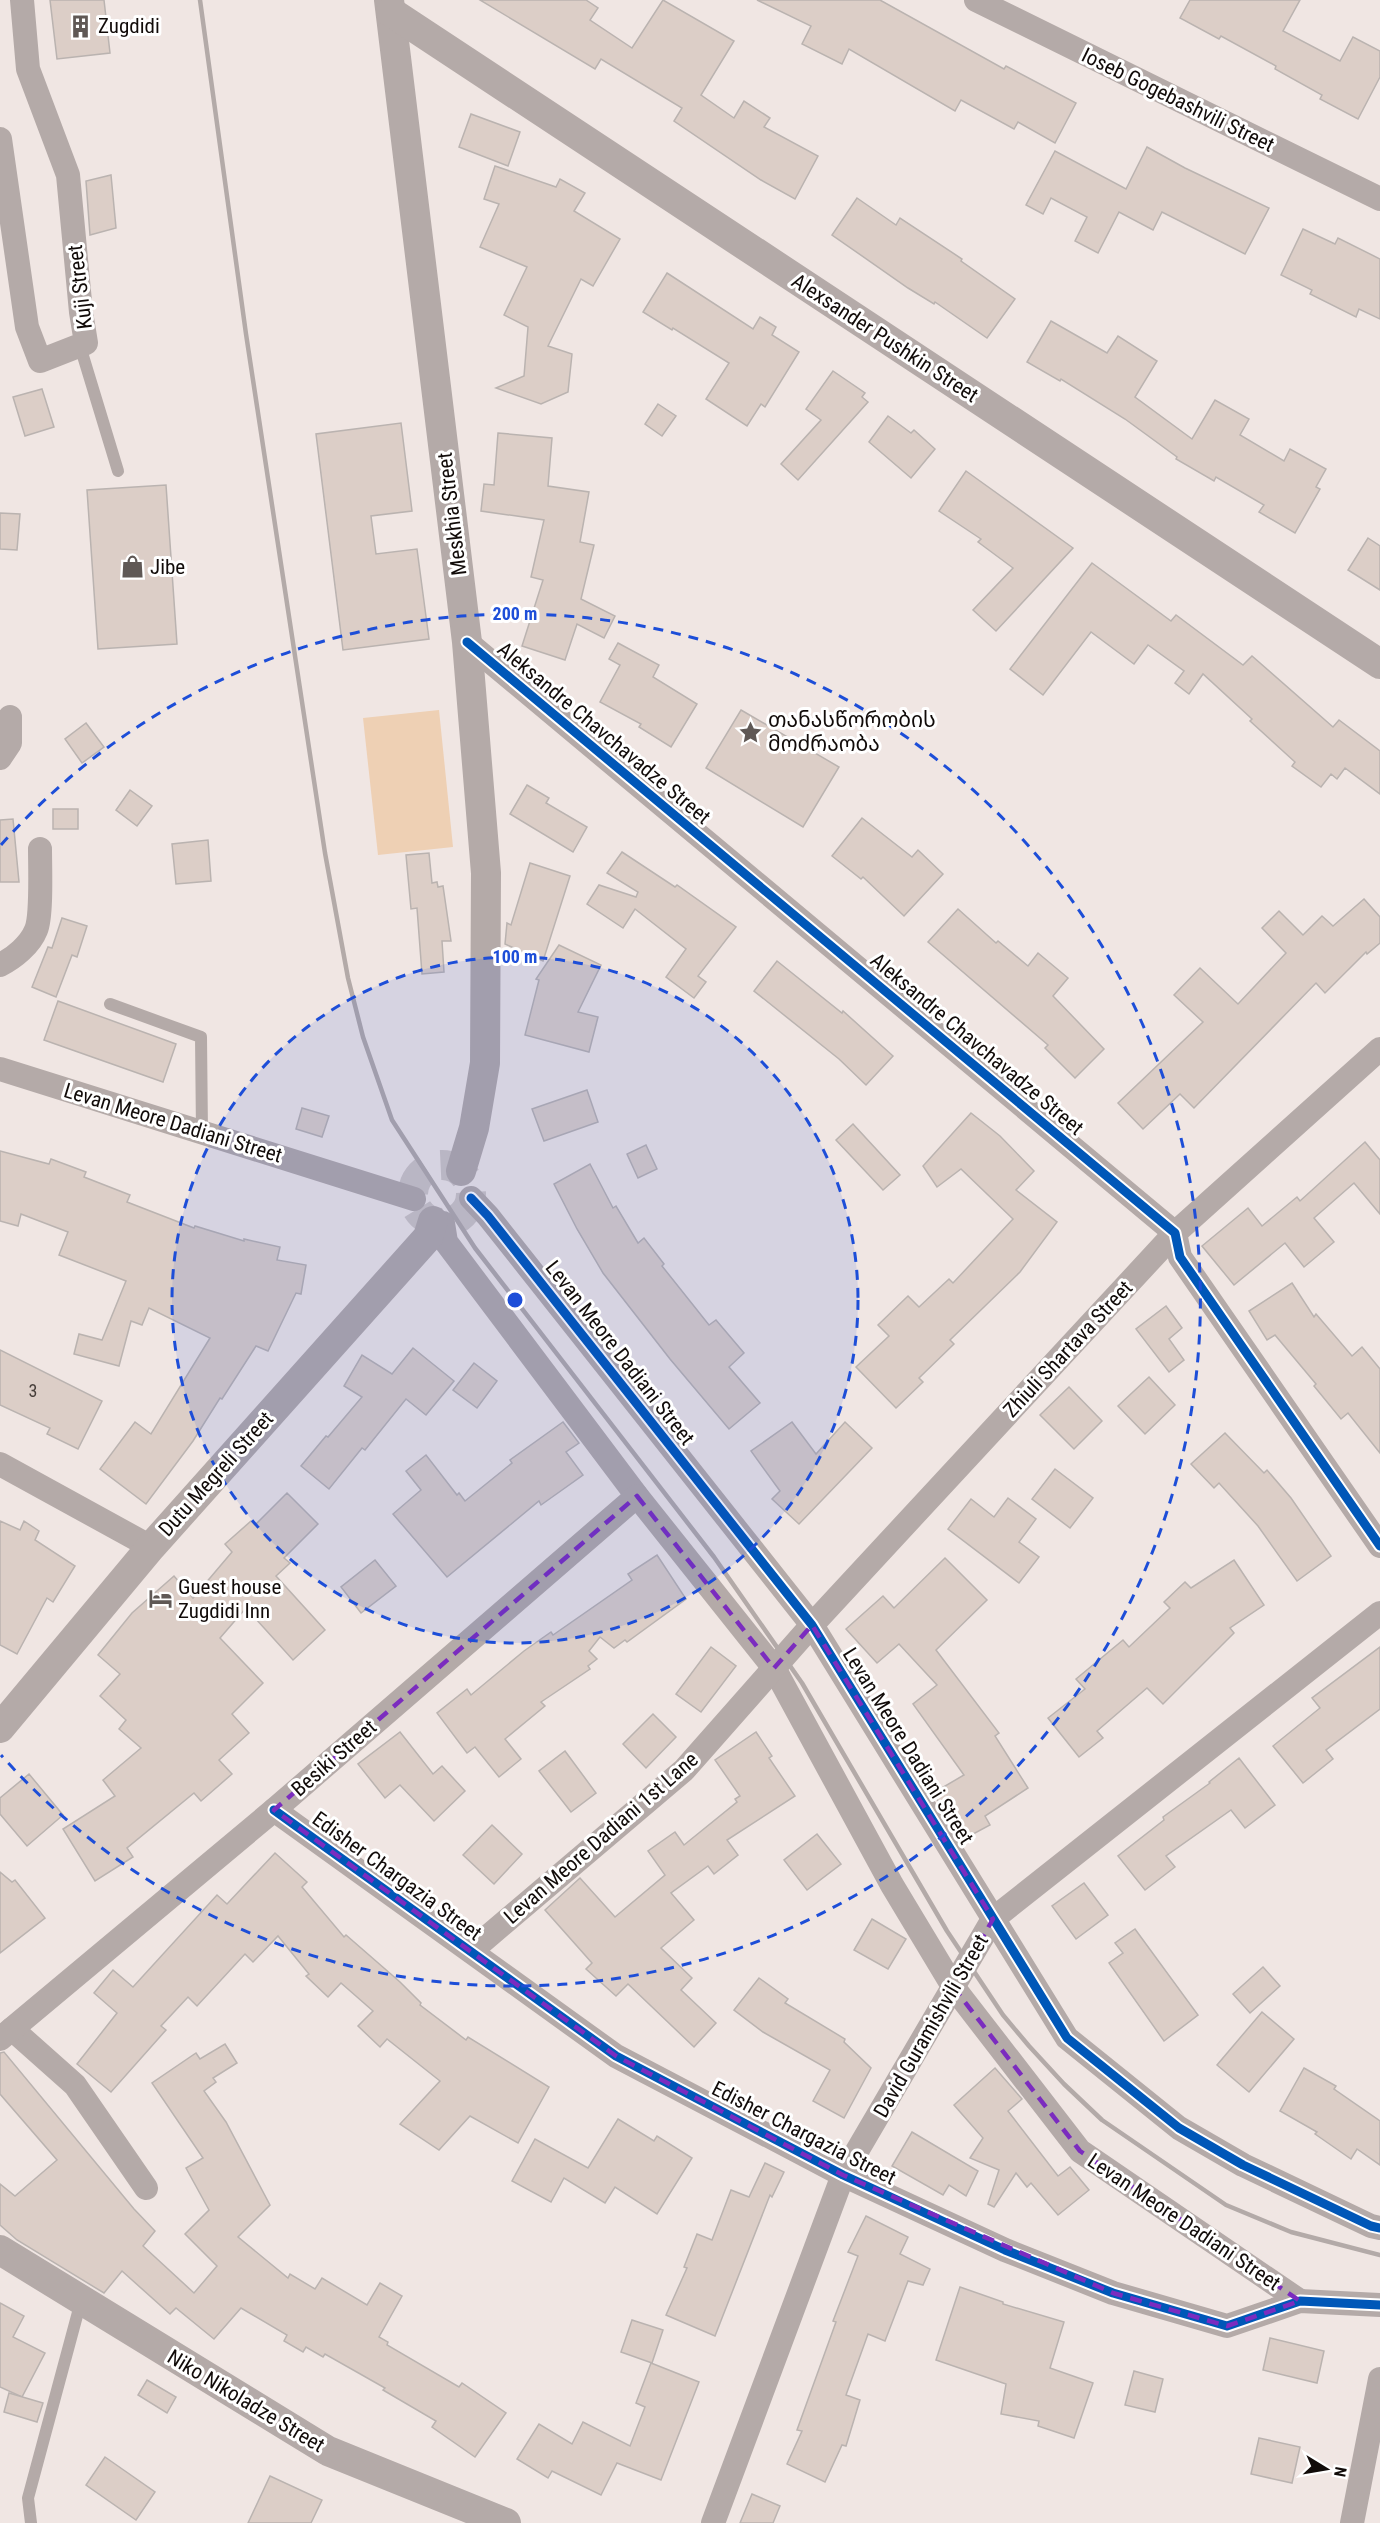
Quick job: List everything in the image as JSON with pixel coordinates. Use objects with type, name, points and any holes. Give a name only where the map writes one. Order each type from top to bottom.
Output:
[{"type":"street","name":"Kuji Street","points":[[0,139],[27,327],[40,360],[86,343],[68,175],[28,69],[22,0]]},
{"type":"street","name":"Ioseb Gogebashvili Street","points":[[976,0],[1380,200]]},
{"type":"street","name":"Meskhia Street","points":[[390,6],[467,642],[486,873],[485,1063],[474,1128],[461,1171]]},
{"type":"street","name":"Alexsander Pushkin Street","points":[[390,6],[1380,664]]},
{"type":"street","name":"Aleksandre Chavchavadze Street","points":[[467,642],[1175,1233]]},
{"type":"street","points":[[0,758],[10,743],[9,717]]},
{"type":"street","points":[[0,965],[14,958],[37,929],[40,849]]},
{"type":"street","name":"Zhiuli Shartava Street","points":[[774,1668],[812,1624],[1175,1233],[1380,1050]]},
{"type":"street","name":"Levan Meore Dadiani Street","points":[[0,1069],[414,1199]]},
{"type":"street","name":"Levan Meore Dadiani Street","points":[[471,1198],[488,1216],[812,1624],[1067,2038],[1179,2128],[1243,2165],[1371,2226],[1380,2228]]},
{"type":"street","name":"Levan Meore Dadiani Street","points":[[438,1222],[446,1242],[637,1496],[774,1668],[892,1885],[954,1988],[1080,2151],[1300,2301]]},
{"type":"street","name":"Dutu Megreli Street","points":[[0,1728],[151,1547],[428,1237],[438,1222]]},
{"type":"street","points":[[1175,1233],[1180,1257],[1380,1546]]},
{"type":"street","points":[[0,1464],[151,1547]]},
{"type":"street","name":"Besiki Street","points":[[6,2034],[274,1810],[637,1496]]},
{"type":"street","name":"David Guramishvili Street","points":[[713,2523],[843,2175],[993,1919],[1380,1613]]},
{"type":"street","name":"Levan Meore Dadiani 1st Lane","points":[[471,1951],[684,1770],[774,1668]]},
{"type":"street","name":"Edisher Chargazia Street","points":[[274,1810],[616,2056],[843,2175],[1005,2250],[1113,2293],[1227,2326],[1300,2301],[1380,2305]]},
{"type":"street","points":[[6,2034],[75,2085],[146,2188]]},
{"type":"street","name":"Niko Nikoladze Street","points":[[0,2250],[328,2451],[506,2523]]},
{"type":"street","points":[[1352,2523],[1380,2379]]},
{"type":"lane","points":[[80,346],[118,471]]},
{"type":"lane","points":[[110,1004],[201,1037],[201,1133]]},
{"type":"lane","points":[[31,2523],[28,2498],[81,2301]]},
{"type":"highlighted area","points":[[637,1496],[774,1668],[812,1625],[993,1919],[954,1988],[1080,2151],[1300,2301],[1227,2326],[1113,2293],[843,2175],[616,2056],[274,1810]]},
{"type":"shaded area","points":[[439,710],[453,847],[378,855],[363,718]]},
{"type":"building","name":"Zugdidi","points":[[50,0],[104,0],[110,53],[57,59]]},
{"type":"building","points":[[480,0],[586,0],[598,8],[590,20],[632,48],[663,0],[734,41],[701,95],[734,118],[744,101],[770,118],[764,127],[818,156],[795,199],[761,180],[674,121],[682,108],[601,59],[595,69]]},
{"type":"building","points":[[757,0],[880,0],[1004,69],[1006,66],[1076,103],[1055,143],[1018,122],[1014,129],[961,100],[955,111],[849,49],[842,64],[802,44],[811,26]]},
{"type":"building","points":[[1190,0],[1300,0],[1283,31],[1340,61],[1353,37],[1380,51],[1380,77],[1358,119],[1320,99],[1322,95],[1275,69],[1276,66],[1221,36],[1219,39],[1180,18]]},
{"type":"building","points":[[471,114],[520,132],[508,166],[459,147]]},
{"type":"building","points":[[1147,147],[1269,208],[1245,254],[1162,212],[1153,230],[1119,212],[1098,253],[1075,241],[1087,217],[1051,198],[1043,214],[1026,205],[1055,151],[1126,189]]},
{"type":"building","points":[[495,166],[556,187],[560,179],[585,193],[574,211],[620,239],[593,286],[581,279],[548,346],[572,354],[568,392],[541,404],[496,388],[524,376],[528,327],[504,315],[527,267],[480,247],[499,204],[484,199]]},
{"type":"building","points":[[111,175],[116,228],[90,235],[86,181]]},
{"type":"building","points":[[857,198],[896,225],[900,218],[962,259],[961,261],[1015,299],[987,338],[935,302],[934,304],[908,288],[832,235]]},
{"type":"building","points":[[1303,229],[1335,244],[1338,238],[1380,259],[1380,319],[1359,309],[1356,317],[1310,294],[1312,290],[1281,275]]},
{"type":"building","points":[[667,273],[753,329],[760,317],[776,327],[772,335],[799,352],[765,407],[761,404],[747,426],[706,399],[729,363],[643,312]]},
{"type":"building","points":[[1051,321],[1107,353],[1118,336],[1157,361],[1135,397],[1192,439],[1215,400],[1249,419],[1240,435],[1284,461],[1290,449],[1326,469],[1316,487],[1320,489],[1295,533],[1259,512],[1264,505],[1216,477],[1214,481],[1176,459],[1177,457],[1125,419],[1061,379],[1060,381],[1027,362]]},
{"type":"building","points":[[833,371],[865,393],[862,397],[868,402],[798,480],[781,464],[821,420],[806,409]]},
{"type":"building","points":[[42,389],[54,427],[25,436],[13,397]]},
{"type":"building","points":[[658,404],[676,416],[662,436],[645,424]]},
{"type":"building","points":[[888,416],[911,433],[914,430],[935,449],[911,478],[869,442]]},
{"type":"building","points":[[401,423],[412,511],[371,516],[376,554],[417,549],[429,639],[343,650],[316,434]]},
{"type":"building","points":[[498,433],[552,438],[548,486],[589,492],[580,542],[594,545],[581,599],[615,616],[604,638],[577,624],[565,660],[522,646],[543,580],[531,577],[544,520],[481,511],[484,484],[494,485]]},
{"type":"building","points":[[966,471],[1073,548],[996,631],[973,610],[1013,568],[978,542],[981,539],[939,511]]},
{"type":"building","name":"Jibe","points":[[166,485],[177,644],[98,649],[87,490]]},
{"type":"building","points":[[0,513],[20,514],[17,550],[0,549]]},
{"type":"building","points":[[1368,538],[1380,546],[1380,590],[1348,570]]},
{"type":"building","points":[[1092,563],[1171,621],[1176,615],[1243,665],[1252,656],[1333,727],[1339,720],[1380,751],[1380,794],[1345,768],[1337,779],[1331,774],[1321,787],[1292,766],[1295,762],[1203,674],[1189,694],[1175,683],[1184,671],[1148,645],[1134,664],[1091,632],[1043,695],[1010,669]]},
{"type":"building","points":[[618,643],[659,665],[653,677],[697,704],[671,747],[639,727],[641,724],[600,702],[620,665],[609,659]]},
{"type":"building","points":[[741,710],[839,767],[803,827],[706,768]]},
{"type":"building","points":[[86,723],[104,747],[82,763],[65,739]]},
{"type":"building","points":[[527,785],[549,798],[546,803],[587,827],[573,852],[510,814]]},
{"type":"building","points":[[130,790],[152,806],[137,826],[116,810]]},
{"type":"building","points":[[53,809],[78,809],[78,829],[53,829]]},
{"type":"building","points":[[862,818],[912,857],[918,850],[943,874],[904,916],[863,877],[861,879],[832,856]]},
{"type":"building","points":[[13,819],[19,882],[0,882],[0,820]]},
{"type":"building","points":[[208,840],[211,881],[176,884],[172,844]]},
{"type":"building","points":[[622,852],[675,887],[677,885],[736,927],[698,976],[706,982],[694,998],[666,977],[686,949],[635,909],[623,928],[587,904],[599,885],[636,897],[638,892],[607,873]]},
{"type":"building","points":[[429,853],[432,883],[437,882],[438,887],[443,886],[451,941],[442,941],[444,972],[422,974],[417,908],[411,909],[406,855]]},
{"type":"building","points":[[530,863],[570,876],[543,961],[505,944],[507,923],[511,925]]},
{"type":"building","points":[[1364,899],[1380,917],[1380,943],[1367,954],[1366,952],[1325,993],[1316,983],[1194,1108],[1180,1094],[1143,1129],[1118,1103],[1203,1022],[1174,995],[1200,968],[1238,1004],[1286,953],[1262,928],[1279,911],[1303,935],[1322,916],[1333,926]]},
{"type":"building","points":[[958,909],[996,943],[998,941],[1028,966],[1038,953],[1068,978],[1053,996],[1104,1049],[1075,1078],[1045,1048],[1048,1045],[928,942]]},
{"type":"building","points":[[62,918],[87,926],[77,957],[72,955],[56,997],[32,987],[48,947],[52,948]]},
{"type":"building","points":[[559,945],[601,965],[578,1012],[598,1017],[589,1052],[525,1035],[539,980],[536,979]]},
{"type":"building","points":[[777,961],[842,1013],[843,1011],[893,1056],[866,1085],[839,1059],[754,991]]},
{"type":"building","points":[[58,1001],[176,1044],[163,1082],[44,1040]]},
{"type":"building","points":[[587,1090],[598,1122],[544,1141],[532,1109]]},
{"type":"building","points":[[302,1108],[329,1116],[322,1137],[296,1129]]},
{"type":"building","points":[[971,1113],[1000,1136],[1034,1171],[1016,1190],[1057,1222],[1020,1272],[950,1340],[954,1344],[919,1378],[923,1382],[896,1408],[856,1367],[889,1336],[878,1325],[908,1296],[919,1307],[949,1279],[953,1283],[1013,1219],[961,1169],[937,1187],[923,1166]]},
{"type":"building","points":[[853,1124],[900,1175],[883,1190],[836,1140]]},
{"type":"building","points":[[1365,1142],[1380,1160],[1380,1214],[1354,1183],[1314,1218],[1334,1242],[1304,1267],[1285,1243],[1234,1285],[1202,1246],[1248,1208],[1262,1226],[1297,1197],[1300,1201]]},
{"type":"building","points":[[646,1145],[657,1169],[638,1178],[627,1154]]},
{"type":"building","points":[[0,1151],[49,1164],[51,1159],[86,1172],[84,1177],[130,1195],[127,1202],[194,1228],[195,1226],[244,1241],[244,1239],[280,1247],[277,1260],[306,1265],[301,1294],[296,1293],[268,1351],[256,1346],[193,1441],[146,1504],[100,1469],[135,1422],[151,1434],[210,1338],[149,1308],[142,1325],[131,1321],[119,1366],[74,1354],[79,1334],[102,1340],[126,1281],[59,1255],[68,1232],[21,1214],[18,1226],[0,1221]]},
{"type":"building","points":[[590,1164],[613,1208],[616,1206],[638,1243],[644,1238],[664,1264],[662,1266],[709,1325],[716,1320],[744,1353],[729,1367],[760,1403],[729,1429],[670,1359],[603,1273],[577,1229],[554,1184]]},
{"type":"building","points":[[1292,1283],[1314,1317],[1316,1314],[1352,1356],[1362,1347],[1380,1369],[1380,1453],[1348,1413],[1341,1419],[1314,1386],[1316,1384],[1275,1335],[1267,1340],[1249,1311]]},
{"type":"building","points":[[1166,1306],[1182,1328],[1169,1339],[1184,1360],[1169,1372],[1136,1329]]},
{"type":"building","points":[[413,1348],[454,1381],[426,1415],[406,1399],[365,1450],[362,1448],[329,1489],[301,1466],[362,1397],[344,1386],[362,1355],[392,1374]]},
{"type":"building","points":[[0,1350],[102,1401],[78,1449],[47,1434],[50,1428],[0,1405]]},
{"type":"building","points":[[474,1363],[497,1381],[477,1408],[453,1390]]},
{"type":"building","points":[[1149,1377],[1175,1405],[1145,1434],[1118,1406]]},
{"type":"building","points":[[1069,1387],[1102,1421],[1074,1449],[1040,1415]]},
{"type":"building","points":[[563,1422],[579,1443],[566,1452],[583,1475],[541,1505],[539,1501],[447,1577],[393,1514],[421,1490],[406,1471],[426,1455],[457,1495],[459,1493],[465,1501],[512,1463],[510,1460]]},
{"type":"building","points":[[792,1422],[816,1454],[845,1422],[872,1448],[799,1524],[772,1499],[780,1491],[751,1451]]},
{"type":"building","points":[[1225,1433],[1264,1473],[1267,1470],[1291,1498],[1331,1556],[1297,1581],[1258,1526],[1219,1483],[1214,1488],[1191,1464]]},
{"type":"building","points":[[1055,1469],[1093,1498],[1070,1528],[1032,1499]]},
{"type":"building","points":[[287,1493],[318,1524],[284,1558],[290,1563],[276,1576],[325,1630],[293,1660],[246,1608],[220,1638],[263,1683],[232,1714],[249,1733],[219,1760],[232,1774],[201,1801],[194,1793],[127,1848],[133,1857],[95,1881],[63,1829],[115,1796],[103,1780],[141,1748],[119,1729],[126,1720],[100,1696],[120,1674],[98,1655],[132,1613],[174,1576],[193,1598],[232,1552],[225,1544],[251,1521],[255,1525]]},
{"type":"building","points":[[1008,1498],[1036,1519],[1019,1542],[1039,1557],[1019,1583],[948,1529],[971,1499],[994,1517]]},
{"type":"building","points":[[0,1521],[20,1530],[24,1521],[39,1531],[35,1540],[75,1566],[53,1602],[47,1598],[17,1654],[0,1645]]},
{"type":"building","points":[[657,1555],[686,1599],[627,1642],[625,1640],[614,1648],[600,1637],[589,1651],[597,1659],[588,1666],[590,1669],[541,1702],[545,1706],[505,1739],[521,1759],[499,1777],[475,1747],[467,1753],[437,1713],[467,1689],[471,1695],[524,1651],[551,1632],[553,1635],[632,1580],[628,1574]]},
{"type":"building","points":[[945,1558],[987,1600],[936,1650],[999,1733],[995,1736],[1028,1788],[985,1816],[990,1825],[962,1840],[933,1793],[964,1775],[913,1704],[937,1685],[899,1644],[877,1663],[846,1629],[883,1596],[894,1608]]},
{"type":"building","points":[[375,1560],[396,1586],[361,1613],[341,1587]]},
{"type":"building","points":[[1234,1560],[1264,1605],[1230,1628],[1234,1633],[1163,1704],[1147,1688],[1097,1731],[1103,1738],[1079,1757],[1048,1718],[1085,1689],[1076,1679],[1123,1640],[1129,1647],[1170,1608],[1164,1602],[1185,1582],[1191,1588]]},
{"type":"building","points":[[711,1647],[736,1666],[701,1712],[676,1694]]},
{"type":"building","points":[[1380,1647],[1380,1709],[1326,1750],[1333,1759],[1303,1783],[1273,1746],[1320,1708],[1312,1698]]},
{"type":"building","points":[[653,1714],[676,1737],[646,1768],[623,1744]]},
{"type":"building","points":[[400,1732],[433,1774],[442,1766],[465,1791],[434,1821],[400,1785],[385,1798],[358,1764]]},
{"type":"building","points":[[756,1732],[772,1756],[769,1758],[795,1796],[727,1840],[738,1855],[714,1874],[708,1866],[671,1893],[694,1920],[661,1948],[692,1978],[681,1990],[716,2023],[694,2047],[628,1984],[616,1996],[586,1969],[592,1963],[545,1910],[580,1878],[615,1917],[665,1875],[648,1851],[675,1832],[684,1845],[737,1802],[735,1799],[740,1796],[715,1760]]},
{"type":"building","points":[[565,1751],[596,1793],[571,1812],[539,1771]]},
{"type":"building","points":[[1239,1758],[1275,1805],[1245,1828],[1231,1810],[1166,1856],[1175,1867],[1145,1890],[1118,1856],[1164,1820],[1163,1817],[1210,1783]]},
{"type":"building","points":[[29,1774],[63,1815],[27,1846],[0,1814],[0,1798]]},
{"type":"building","points":[[492,1825],[522,1854],[494,1884],[463,1855]]},
{"type":"building","points":[[817,1834],[841,1864],[807,1890],[784,1860]]},
{"type":"building","points":[[275,1853],[307,1882],[302,1887],[344,1937],[346,1935],[400,1982],[421,2003],[420,2005],[466,2040],[468,2037],[549,2087],[518,2143],[470,2116],[439,2150],[400,2124],[440,2081],[387,2039],[380,2047],[358,2026],[373,2011],[341,1983],[328,1997],[306,1976],[309,1974],[278,1936],[253,1962],[245,1954],[197,2006],[188,1997],[161,2026],[166,2030],[111,2092],[77,2064],[117,2013],[94,1993],[113,1970],[133,1987],[217,1895],[227,1904]]},
{"type":"building","points":[[0,1872],[12,1882],[15,1880],[45,1918],[0,1953]]},
{"type":"building","points":[[1084,1883],[1108,1915],[1076,1939],[1052,1906]]},
{"type":"building","points":[[872,1919],[906,1939],[888,1969],[854,1950]]},
{"type":"building","points":[[1135,1929],[1198,2015],[1164,2041],[1109,1963],[1123,1953],[1115,1943]]},
{"type":"building","points":[[1263,1967],[1280,1986],[1250,2013],[1233,1994]]},
{"type":"building","points":[[759,1978],[788,1999],[785,2003],[845,2039],[844,2042],[871,2068],[844,2118],[813,2101],[830,2070],[763,2032],[734,2010]]},
{"type":"building","points":[[1262,2012],[1294,2039],[1249,2092],[1217,2065]]},
{"type":"building","points":[[225,2044],[237,2063],[213,2078],[216,2082],[204,2091],[226,2122],[270,2205],[238,2237],[288,2278],[290,2274],[315,2289],[322,2278],[367,2305],[380,2283],[402,2296],[379,2337],[388,2342],[387,2345],[459,2387],[462,2383],[506,2413],[475,2457],[432,2427],[436,2421],[383,2390],[385,2388],[325,2354],[323,2357],[306,2347],[303,2352],[284,2341],[287,2335],[241,2308],[214,2339],[176,2308],[170,2314],[122,2271],[104,2293],[17,2240],[0,2225],[0,2184],[15,2196],[57,2160],[0,2094],[0,2053],[4,2052],[134,2209],[155,2231],[143,2246],[194,2293],[217,2266],[185,2234],[209,2210],[186,2168],[203,2158],[152,2083],[196,2053],[200,2059]]},
{"type":"building","points":[[995,2068],[1022,2099],[1008,2111],[1058,2176],[1070,2167],[1089,2190],[1058,2215],[1031,2183],[1027,2187],[1016,2173],[994,2207],[988,2204],[999,2170],[970,2158],[983,2138],[954,2105]]},
{"type":"building","points":[[1304,2068],[1336,2086],[1334,2089],[1380,2121],[1380,2165],[1357,2149],[1351,2159],[1315,2134],[1317,2132],[1280,2111]]},
{"type":"building","points":[[618,2119],[654,2141],[657,2136],[692,2158],[657,2214],[615,2187],[605,2203],[564,2178],[551,2202],[512,2181],[535,2139],[588,2168]]},
{"type":"building","points":[[912,2132],[978,2171],[966,2196],[949,2185],[943,2195],[892,2166]]},
{"type":"building","points":[[765,2163],[784,2172],[772,2197],[770,2195],[715,2336],[666,2315],[687,2268],[684,2267],[697,2234],[712,2240],[731,2190],[749,2197]]},
{"type":"building","points":[[866,2216],[908,2237],[900,2254],[930,2269],[923,2285],[908,2281],[885,2341],[868,2334],[846,2395],[860,2400],[846,2446],[842,2445],[825,2482],[787,2464],[802,2431],[797,2430],[836,2322],[833,2321],[858,2256],[848,2252]]},
{"type":"building","points":[[960,2287],[1003,2302],[1003,2304],[1064,2322],[1050,2368],[1093,2383],[1074,2438],[1038,2426],[1039,2421],[1001,2414],[1006,2384],[936,2360]]},
{"type":"building","points":[[0,2303],[24,2316],[13,2337],[45,2353],[22,2397],[0,2387]]},
{"type":"building","points":[[632,2320],[663,2330],[652,2363],[621,2352]]},
{"type":"building","points":[[1270,2338],[1324,2351],[1317,2383],[1263,2370]]},
{"type":"building","points":[[651,2363],[699,2382],[661,2480],[617,2463],[601,2495],[552,2471],[548,2478],[517,2459],[539,2424],[572,2444],[583,2422],[630,2446],[645,2407],[636,2403]]},
{"type":"building","points":[[1134,2371],[1163,2379],[1155,2412],[1125,2405]]},
{"type":"building","points":[[147,2380],[176,2397],[167,2413],[138,2395]]},
{"type":"building","points":[[9,2393],[43,2403],[37,2422],[4,2412]]},
{"type":"building","points":[[1259,2438],[1300,2447],[1292,2483],[1251,2474]]},
{"type":"building","points":[[105,2457],[155,2492],[136,2520],[86,2485]]},
{"type":"building","points":[[270,2476],[322,2500],[311,2523],[248,2523]]},
{"type":"building","points":[[752,2494],[780,2506],[773,2523],[740,2523]]},
{"type":"tunnel","points":[[442,1165],[453,1167],[463,1173],[469,1183],[471,1194],[469,1205],[463,1215],[453,1221],[442,1223],[431,1221],[421,1215],[415,1205],[413,1194],[415,1183],[421,1173],[431,1167],[442,1165]]},
{"type":"railway","points":[[200,0],[246,334],[325,853],[348,978],[363,1037],[392,1120],[475,1248],[714,1557],[802,1683],[947,1931],[1003,2015],[1029,2046],[1102,2120],[1226,2205],[1291,2232],[1380,2255]]},
{"type":"cycle path","points":[[467,642],[1175,1233],[1180,1257],[1380,1546]]},
{"type":"cycle path","points":[[471,1198],[488,1216],[812,1625],[1067,2038],[1179,2128],[1243,2165],[1371,2226],[1380,2228]]},
{"type":"cycle path","points":[[274,1810],[616,2056],[843,2175],[1005,2250],[1113,2293],[1227,2326],[1300,2301],[1380,2305]]},
{"type":"place","name":"Zugdidi","points":[[80,26]]},
{"type":"place","name":"Jibe","points":[[132,567]]},
{"type":"place","name":"თანასწორობის მოძრაობა","points":[[750,732]]},
{"type":"place","name":"Guest house Zugdidi Inn","points":[[160,1599]]}]
